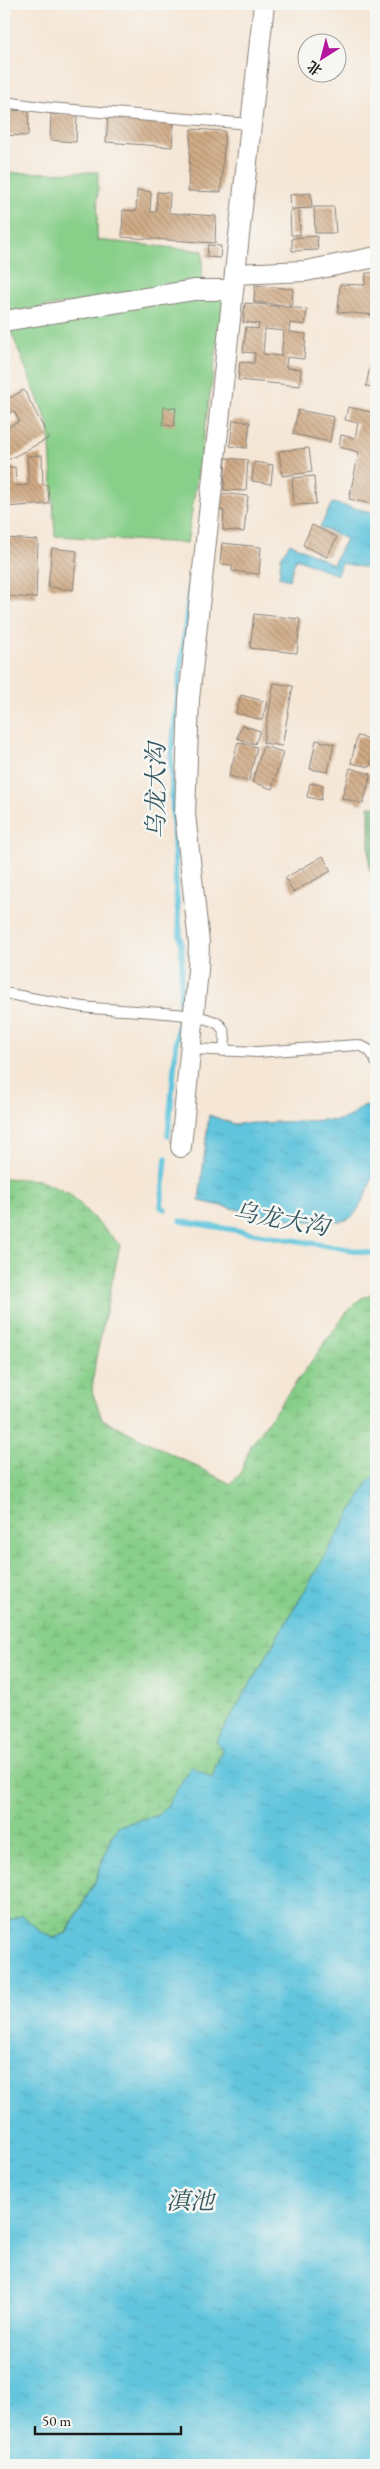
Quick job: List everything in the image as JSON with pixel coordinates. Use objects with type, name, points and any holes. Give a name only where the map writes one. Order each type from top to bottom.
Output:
[{"type":"street","points":[[181,1147],[192,1049],[199,943],[185,814],[185,756],[205,543],[264,4]]},
{"type":"street","points":[[4,322],[306,271],[376,257]]},
{"type":"lane","points":[[4,102],[49,108],[251,124]]},
{"type":"lane","points":[[4,993],[84,1007],[194,1017],[219,1024],[226,1037],[224,1051]]},
{"type":"lane","points":[[192,1049],[258,1052],[358,1045],[367,1047],[373,1054],[376,1062]]},
{"type":"green space","points":[[98,172],[97,240],[203,251],[202,284],[4,313],[4,173]]},
{"type":"green space","points":[[225,297],[187,543],[55,536],[49,427],[9,326],[173,301]]},
{"type":"green space","points":[[369,806],[376,806],[376,881],[369,868]]},
{"type":"green space","points":[[4,1178],[38,1180],[70,1194],[120,1245],[95,1363],[92,1391],[102,1419],[231,1484],[240,1474],[251,1445],[347,1312],[360,1299],[376,1292],[376,1474],[369,1481],[216,1742],[222,1749],[212,1778],[191,1767],[167,1806],[158,1815],[119,1826],[111,1837],[95,1882],[66,1933],[54,1938],[41,1932],[22,1915],[10,1920],[4,1932]]},
{"type":"water","points":[[332,503],[376,513],[376,570],[341,563],[337,575],[296,558],[289,580],[279,577],[281,557],[290,543],[333,564],[346,539],[320,527]]},
{"type":"water","points":[[363,1106],[371,1106],[376,1109],[376,1163],[363,1201],[350,1218],[339,1222],[300,1220],[254,1213],[199,1201],[209,1115],[234,1124],[341,1120]]},
{"type":"water","name":"滇池","points":[[376,1474],[376,2465],[4,2465],[4,1932],[10,1920],[22,1915],[41,1932],[54,1938],[67,1933],[95,1882],[111,1837],[119,1826],[158,1815],[167,1806],[191,1766],[212,1778],[222,1749],[216,1742],[369,1481]]},
{"type":"building","points":[[4,110],[29,111],[28,136],[4,135]]},
{"type":"building","points":[[51,114],[77,115],[76,142],[50,140]]},
{"type":"building","points":[[108,117],[174,122],[172,147],[106,142]]},
{"type":"building","points":[[191,129],[225,131],[221,192],[188,191]]},
{"type":"building","points":[[137,190],[151,192],[150,212],[156,212],[157,192],[170,193],[169,213],[216,216],[215,243],[122,237],[123,210],[136,211]]},
{"type":"building","points":[[311,193],[312,208],[291,209],[290,195]]},
{"type":"building","points":[[314,207],[334,207],[336,233],[315,233]]},
{"type":"building","points":[[299,210],[300,235],[291,235],[290,211]]},
{"type":"building","points":[[317,236],[318,250],[292,251],[292,238]]},
{"type":"building","points":[[208,245],[221,246],[220,258],[207,257]]},
{"type":"building","points":[[366,273],[376,273],[376,315],[338,312],[340,284],[365,285]]},
{"type":"building","points":[[255,285],[293,289],[292,306],[254,302]]},
{"type":"building","points":[[245,303],[307,309],[305,325],[290,323],[289,332],[306,334],[304,359],[287,357],[286,368],[301,369],[300,386],[238,380],[240,362],[254,363],[255,353],[243,352],[246,327],[258,329],[259,324],[243,322]],"holes":[[[265,329],[284,331],[281,356],[263,354]]]},
{"type":"building","points":[[376,342],[376,388],[366,386]]},
{"type":"building","points":[[24,390],[49,438],[4,462],[4,422],[7,428],[19,421],[14,411],[4,416],[4,401]]},
{"type":"building","points":[[164,407],[176,408],[174,426],[163,425]]},
{"type":"building","points":[[348,407],[376,413],[376,505],[349,499],[359,452],[339,447],[341,435],[355,438],[358,423],[345,420]]},
{"type":"building","points":[[298,410],[334,417],[330,442],[293,434]]},
{"type":"building","points":[[233,420],[250,422],[247,448],[230,446]]},
{"type":"building","points":[[309,448],[312,472],[282,476],[279,451]]},
{"type":"building","points":[[42,455],[43,485],[48,485],[49,504],[4,507],[4,468],[15,467],[16,486],[29,485],[27,456]]},
{"type":"building","points":[[226,458],[248,460],[246,491],[224,490]]},
{"type":"building","points":[[254,462],[273,465],[271,484],[252,481]]},
{"type":"building","points":[[314,476],[316,504],[294,505],[292,478]]},
{"type":"building","points":[[220,493],[248,496],[244,532],[223,530],[224,511],[219,510]]},
{"type":"building","points":[[312,525],[337,537],[327,557],[303,545]]},
{"type":"building","points":[[4,538],[38,540],[36,598],[4,596]]},
{"type":"building","points":[[222,543],[261,547],[259,574],[232,571],[232,565],[220,564]]},
{"type":"building","points":[[52,548],[77,551],[73,590],[48,587]]},
{"type":"building","points":[[254,614],[300,619],[297,653],[250,648]]},
{"type":"building","points":[[274,683],[293,686],[282,746],[263,743]]},
{"type":"building","points":[[241,695],[267,702],[262,720],[236,713]]},
{"type":"building","points":[[242,725],[260,731],[255,744],[237,738]]},
{"type":"building","points":[[357,736],[376,740],[370,767],[351,763]]},
{"type":"building","points":[[316,740],[334,744],[328,772],[310,769]]},
{"type":"building","points":[[238,742],[257,747],[249,781],[229,776]]},
{"type":"building","points":[[263,746],[283,752],[272,789],[252,782]]},
{"type":"building","points":[[350,768],[371,774],[363,804],[342,798]]},
{"type":"building","points":[[310,783],[323,785],[321,800],[307,797]]},
{"type":"building","points":[[323,856],[331,871],[293,892],[285,878]]},
{"type":"waterway","name":"乌龙大沟","points":[[180,1008],[182,956],[176,891],[171,759],[191,575]]},
{"type":"waterway","name":"乌龙大沟","points":[[168,1136],[178,1023]]},
{"type":"waterway","name":"乌龙大沟","points":[[165,1209],[161,1207],[166,1158]]},
{"type":"waterway","name":"乌龙大沟","points":[[181,1221],[376,1254]]}]
